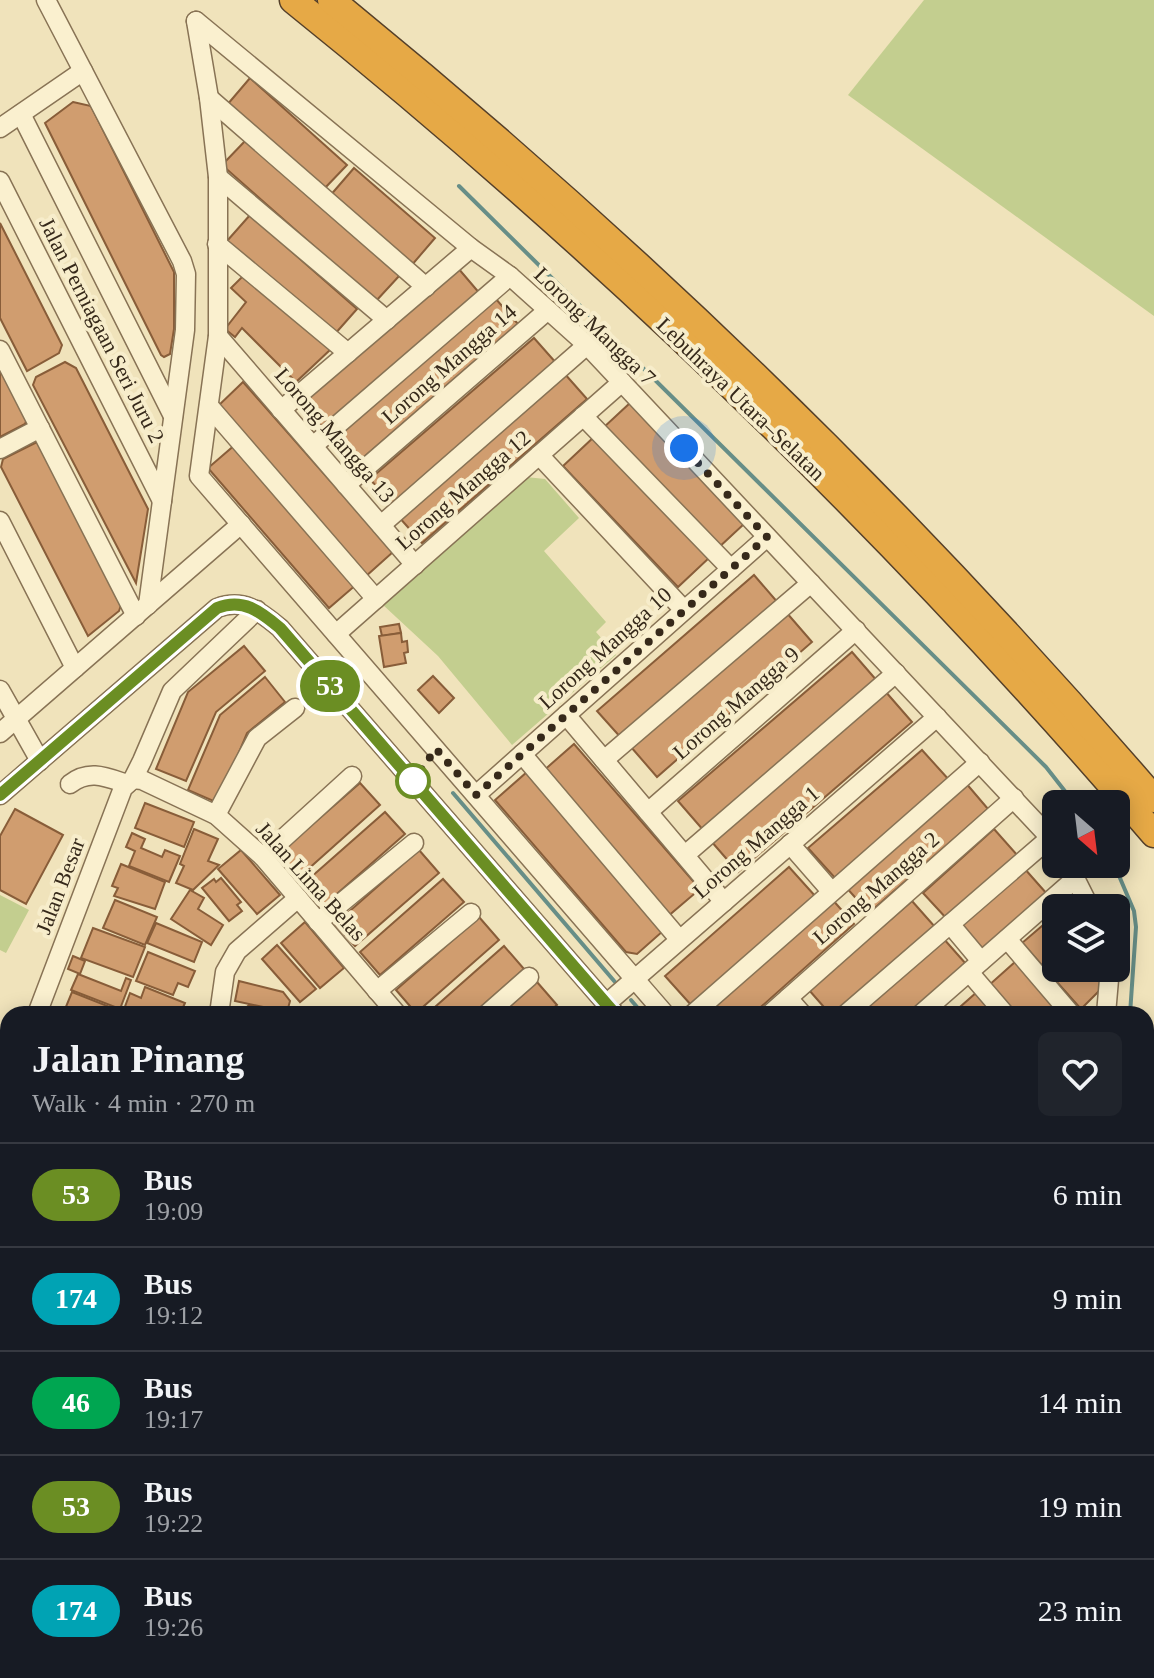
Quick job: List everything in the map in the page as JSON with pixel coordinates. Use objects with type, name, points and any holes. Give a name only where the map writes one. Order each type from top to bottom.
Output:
[{"type":"highway","name":"Lebuhraya Utara–Selatan","points":[[293,0],[436,117],[565,231],[753,408],[977,637],[1154,834]]},
{"type":"highway","name":"Lebuhraya Utara–Selatan","points":[[331,0],[564,198],[772,393],[939,561],[1154,799]]},
{"type":"street","points":[[46,0],[186,274],[185,330],[154,554],[142,610]]},
{"type":"street","name":"Lorong Mangga 7","points":[[209,98],[196,21],[471,248],[510,276],[587,345],[1042,828]]},
{"type":"street","points":[[0,128],[83,71]]},
{"type":"street","points":[[209,98],[218,177],[218,336],[199,476],[658,1006]]},
{"type":"street","points":[[209,98],[426,287]]},
{"type":"street","name":"Jalan Perniagaan Seri Juru 2","points":[[21,114],[173,416]]},
{"type":"street","points":[[218,177],[387,320]]},
{"type":"street","name":"Jalan Perniagaan Seri Juru 2","points":[[0,181],[162,501]]},
{"type":"street","points":[[217,244],[348,353]]},
{"type":"street","points":[[281,410],[471,248]]},
{"type":"street","points":[[313,446],[510,276]]},
{"type":"street","name":"Lorong Mangga 14","points":[[346,485],[548,310]]},
{"type":"street","name":"Lorong Mangga 13","points":[[218,336],[415,565]]},
{"type":"street","points":[[381,525],[587,345]]},
{"type":"street","points":[[0,350],[142,610]]},
{"type":"street","name":"Lorong Mangga 12","points":[[336,634],[622,382]]},
{"type":"street","points":[[209,406],[376,599]]},
{"type":"street","points":[[583,416],[731,569]]},
{"type":"street","points":[[0,449],[40,428]]},
{"type":"street","points":[[539,455],[684,610]]},
{"type":"street","points":[[0,521],[75,668]]},
{"type":"street","points":[[0,733],[241,524]]},
{"type":"street","name":"Lorong Mangga 10","points":[[476,795],[767,537]]},
{"type":"street","points":[[154,554],[170,574],[181,577]]},
{"type":"street","points":[[604,760],[811,583]]},
{"type":"street","points":[[0,795],[217,608],[238,603],[257,610],[280,628],[607,1006]]},
{"type":"street","name":"Jalan Besar","points":[[40,1006],[123,788],[130,782],[172,691],[257,610]]},
{"type":"street","name":"Lorong Mangga 9","points":[[648,812],[856,630]]},
{"type":"street","points":[[685,855],[896,673]]},
{"type":"street","points":[[0,690],[40,761]]},
{"type":"street","points":[[216,815],[257,738],[295,708]]},
{"type":"street","points":[[566,715],[724,902]]},
{"type":"street","name":"Lorong Mangga 1","points":[[612,1006],[635,979],[679,939],[937,717]]},
{"type":"street","points":[[522,754],[679,939]]},
{"type":"street","points":[[702,1006],[980,762]]},
{"type":"street","name":"Jalan Lima Belas","points":[[70,784],[77,778],[99,774],[130,782],[142,780],[216,815],[263,857],[390,1006]]},
{"type":"street","points":[[263,857],[352,776]]},
{"type":"street","name":"Lorong Mangga 2","points":[[779,1006],[1014,798]]},
{"type":"street","points":[[318,922],[414,843]]},
{"type":"street","points":[[790,844],[831,891]]},
{"type":"street","points":[[855,1006],[1042,849]]},
{"type":"street","points":[[934,1006],[1007,939],[1066,878]]},
{"type":"street","points":[[220,1006],[225,972],[237,951],[298,898]]},
{"type":"street","points":[[377,991],[471,913]]},
{"type":"street","points":[[950,924],[1000,1006]]},
{"type":"street","points":[[1007,939],[1064,1006]]},
{"type":"street","points":[[496,1006],[529,977]]},
{"type":"street","points":[[1107,1006],[1109,982]]},
{"type":"street","points":[[788,998],[795,1006]]},
{"type":"green space","points":[[924,0],[1154,0],[1154,316],[848,95]]},
{"type":"green space","points":[[526,477],[545,479],[579,518],[544,551],[606,622],[596,632],[616,655],[512,745],[438,656],[382,604]]},
{"type":"green space","points":[[0,895],[29,910],[6,953],[0,950]]},
{"type":"building","points":[[250,78],[347,165],[323,190],[227,105]]},
{"type":"building","points":[[73,102],[91,106],[174,272],[174,329],[170,354],[164,357],[45,123]]},
{"type":"building","points":[[247,139],[400,275],[376,301],[222,165]]},
{"type":"building","points":[[354,168],[435,238],[411,266],[329,197]]},
{"type":"building","points":[[250,215],[357,309],[334,335],[227,241]]},
{"type":"building","points":[[0,223],[62,345],[59,353],[27,371],[0,318]]},
{"type":"building","points":[[458,268],[481,295],[325,430],[301,403]]},
{"type":"building","points":[[245,274],[331,349],[296,382],[242,328],[235,337],[225,329],[246,302],[231,288]]},
{"type":"building","points":[[495,298],[518,324],[356,464],[333,437]]},
{"type":"building","points":[[534,338],[557,364],[393,506],[370,479]]},
{"type":"building","points":[[65,362],[76,368],[148,509],[136,583],[33,385],[36,377]]},
{"type":"building","points":[[0,363],[28,416],[25,424],[0,437]]},
{"type":"building","points":[[564,373],[587,399],[422,543],[398,516]]},
{"type":"building","points":[[243,382],[393,552],[365,577],[218,406]]},
{"type":"building","points":[[630,403],[744,524],[717,549],[603,428]]},
{"type":"building","points":[[595,436],[710,557],[678,587],[563,466]]},
{"type":"building","points":[[37,442],[42,444],[122,602],[119,611],[88,636],[1,467],[3,459]]},
{"type":"building","points":[[236,444],[357,584],[329,608],[208,468]]},
{"type":"building","points":[[754,575],[779,604],[623,740],[597,711]]},
{"type":"building","points":[[786,612],[812,642],[657,777],[631,747]]},
{"type":"building","points":[[399,624],[401,633],[382,636],[380,627]]},
{"type":"building","points":[[401,633],[402,642],[407,641],[408,652],[404,653],[406,663],[384,667],[379,636]]},
{"type":"building","points":[[244,646],[265,671],[216,712],[186,781],[156,769],[188,692]]},
{"type":"building","points":[[852,652],[878,682],[704,831],[678,801]]},
{"type":"building","points":[[433,676],[454,698],[439,713],[418,690]]},
{"type":"building","points":[[265,677],[285,702],[247,733],[218,803],[188,790],[220,715]]},
{"type":"building","points":[[885,691],[912,722],[738,872],[711,841]]},
{"type":"building","points":[[574,744],[700,889],[667,917],[542,772]]},
{"type":"building","points":[[922,750],[950,781],[836,879],[808,848]]},
{"type":"building","points":[[527,772],[663,931],[637,954],[626,952],[495,800]]},
{"type":"building","points":[[965,782],[988,809],[869,913],[845,886]]},
{"type":"building","points":[[360,783],[380,805],[297,879],[276,856]]},
{"type":"building","points":[[145,803],[194,822],[184,847],[135,828]]},
{"type":"building","points":[[15,809],[63,835],[26,904],[0,890],[0,836]]},
{"type":"building","points":[[385,812],[405,834],[322,907],[302,885]]},
{"type":"building","points":[[194,829],[218,839],[208,861],[219,865],[193,890],[176,883]]},
{"type":"building","points":[[994,829],[1018,856],[947,919],[923,893]]},
{"type":"building","points":[[132,833],[145,839],[141,848],[162,857],[165,850],[180,856],[169,882],[129,866],[135,851],[126,847]]},
{"type":"building","points":[[241,850],[280,895],[257,914],[218,869]]},
{"type":"building","points":[[419,850],[439,873],[355,946],[335,924]]},
{"type":"building","points":[[121,864],[165,882],[155,909],[114,896],[118,888],[112,886]]},
{"type":"building","points":[[789,867],[816,897],[692,1006],[665,976]]},
{"type":"building","points":[[1024,868],[1047,894],[1042,894],[1042,898],[983,949],[960,923]]},
{"type":"building","points":[[221,878],[241,902],[237,905],[242,911],[229,921],[202,888]]},
{"type":"building","points":[[443,879],[464,902],[380,975],[360,952]]},
{"type":"building","points":[[190,890],[204,898],[198,909],[223,925],[211,945],[171,919]]},
{"type":"building","points":[[831,898],[854,924],[762,1006],[716,1006],[713,1003]]},
{"type":"building","points":[[115,900],[157,917],[145,945],[103,928]]},
{"type":"building","points":[[912,901],[935,927],[845,1006],[823,1006],[809,990]]},
{"type":"building","points":[[479,917],[499,940],[424,1006],[410,1006],[396,990]]},
{"type":"building","points":[[305,922],[344,968],[320,988],[281,943]]},
{"type":"building","points":[[156,923],[202,942],[194,962],[147,943]]},
{"type":"building","points":[[1042,926],[1042,965],[1022,943]]},
{"type":"building","points":[[93,928],[145,947],[133,977],[81,958]]},
{"type":"building","points":[[943,938],[966,964],[916,1006],[863,1006]]},
{"type":"building","points":[[277,945],[316,989],[300,1002],[262,959]]},
{"type":"building","points":[[504,946],[524,969],[482,1006],[436,1006]]},
{"type":"building","points":[[148,952],[195,971],[188,987],[178,983],[173,995],[136,981]]},
{"type":"building","points":[[73,956],[85,961],[80,974],[68,969]]},
{"type":"building","points":[[1015,962],[1053,1006],[1005,1006],[988,986]]},
{"type":"building","points":[[78,974],[121,991],[126,978],[131,980],[121,1006],[112,1006],[71,990]]},
{"type":"building","points":[[239,981],[283,992],[290,1001],[289,1006],[259,1006],[235,1001]]},
{"type":"building","points":[[537,982],[557,1005],[556,1006],[510,1006]]},
{"type":"building","points":[[1057,982],[1102,982],[1101,989],[1084,1006],[1078,1006]]},
{"type":"building","points":[[145,987],[185,1003],[184,1006],[125,1006],[130,993],[141,998]]},
{"type":"building","points":[[72,992],[107,1006],[66,1006]]},
{"type":"building","points":[[977,992],[990,1006],[961,1006]]},
{"type":"waterway","points":[[459,186],[1046,767],[1064,790]]},
{"type":"waterway","points":[[453,793],[615,982]]},
{"type":"waterway","points":[[1120,878],[1134,911],[1136,927],[1131,1006]]},
{"type":"waterway","points":[[631,1000],[636,1006]]},
{"type":"bus line","name":"53","points":[[0,795],[192,627],[217,608],[228,604],[245,604],[280,628],[608,1006]]},
{"type":"route","points":[[413,781],[436,749],[476,795],[767,537],[684,448]]}]
